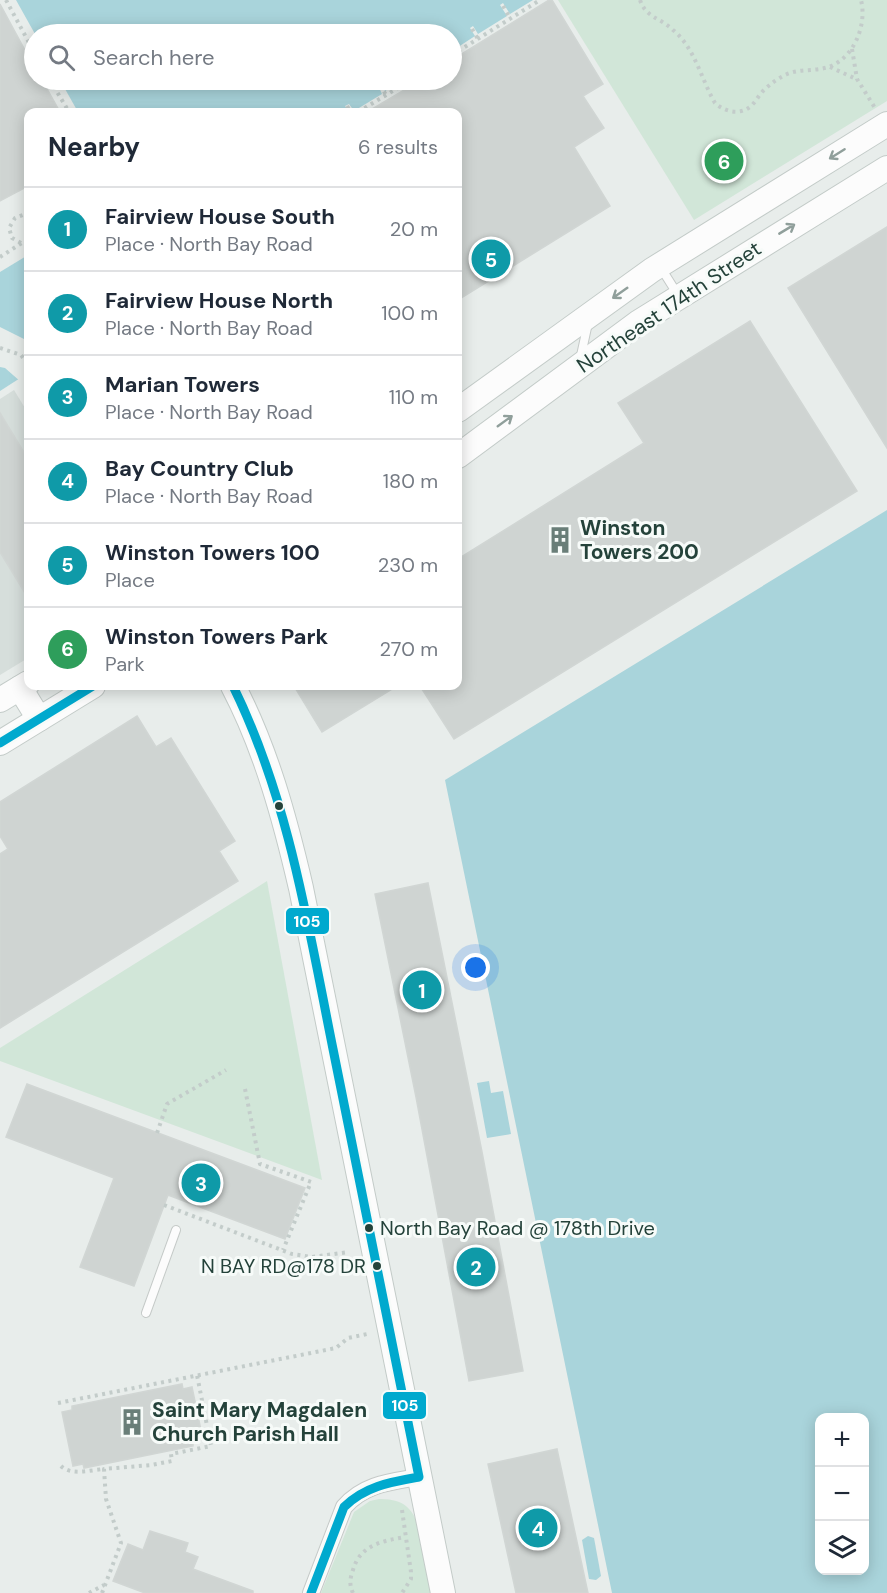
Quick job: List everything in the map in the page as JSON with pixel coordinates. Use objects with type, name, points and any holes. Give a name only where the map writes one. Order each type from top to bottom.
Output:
[{"type":"street","name":"Northeast 174th Street","points":[[462,407],[589,314],[883,118]]},
{"type":"street","name":"Northeast 174th Street","points":[[462,453],[639,322],[887,168]]},
{"type":"street","points":[[16,690],[39,719]]},
{"type":"street","points":[[0,743],[86,690]]},
{"type":"street","points":[[235,690],[256,738],[286,824],[301,888],[443,1593]]},
{"type":"street","points":[[311,1593],[344,1507],[352,1498],[361,1491],[419,1477]]},
{"type":"lane","points":[[659,266],[678,296]]},
{"type":"lane","points":[[579,366],[589,314]]},
{"type":"lane","points":[[146,1313],[176,1230]]},
{"type":"path","points":[[6,0],[24,33]]},
{"type":"path","points":[[462,49],[540,0]]},
{"type":"path","points":[[639,0],[647,14],[674,30],[689,50],[709,92],[721,108],[735,112],[743,111],[752,105],[774,81],[788,73],[830,67],[842,59],[852,48],[861,24],[863,11],[861,0]]},
{"type":"path","points":[[503,6],[510,18]]},
{"type":"path","points":[[472,29],[478,39]]},
{"type":"path","points":[[852,48],[857,80],[883,118]]},
{"type":"path","points":[[830,67],[857,80]]},
{"type":"path","points":[[56,90],[67,108]]},
{"type":"path","points":[[383,90],[386,95]]},
{"type":"path","points":[[365,108],[394,90]]},
{"type":"path","points":[[21,243],[12,238],[9,228],[15,218],[24,215]]},
{"type":"path","points":[[0,257],[24,241]]},
{"type":"path","points":[[0,348],[21,355],[24,359]]},
{"type":"path","points":[[157,1133],[167,1104],[226,1070]]},
{"type":"path","points":[[245,1089],[260,1164],[311,1182],[283,1250]]},
{"type":"path","points":[[164,1205],[283,1250],[312,1257],[349,1252]]},
{"type":"path","points":[[58,1403],[336,1348],[348,1338],[367,1334]]},
{"type":"path","points":[[61,1466],[66,1471],[72,1472],[151,1466],[172,1461],[171,1454],[211,1446],[197,1375]]},
{"type":"path","points":[[102,1593],[121,1543],[106,1500],[104,1469]]},
{"type":"path","points":[[401,1503],[411,1579],[402,1593]]},
{"type":"path","points":[[352,1593],[350,1582],[359,1555],[378,1542],[405,1537]]},
{"type":"path","points":[[89,1593],[105,1585]]},
{"type":"shaded area","points":[[14,390],[24,406],[24,660],[0,675],[0,399]]},
{"type":"green space","points":[[558,0],[887,0],[887,101],[694,220]]},
{"type":"green space","points":[[267,881],[322,1180],[0,1061],[0,1048]]},
{"type":"green space","points":[[379,1499],[400,1503],[413,1514],[420,1530],[433,1593],[321,1593],[354,1512],[370,1501]]},
{"type":"water","points":[[16,0],[546,0],[462,52],[462,24],[29,24]]},
{"type":"water","points":[[66,90],[400,90],[370,108],[76,108]]},
{"type":"water","points":[[24,257],[24,376],[0,391],[0,272]]},
{"type":"water","points":[[887,510],[887,1593],[612,1593],[445,780]]},
{"type":"water","points":[[489,1081],[491,1093],[503,1091],[511,1134],[487,1138],[477,1083]]},
{"type":"water","points":[[588,1536],[594,1538],[601,1576],[596,1580],[589,1579],[582,1540]]},
{"type":"pier","points":[[533,0],[547,0],[462,53],[462,44],[475,36],[470,28],[473,26],[478,34],[507,16],[500,5],[503,3],[510,14]]},
{"type":"pier","points":[[380,90],[401,90],[371,108],[359,108],[382,94]]},
{"type":"pier","points":[[0,327],[24,339],[24,380],[21,382],[5,368],[0,367]]},
{"type":"building","points":[[552,0],[603,84],[583,96],[604,128],[574,147],[610,206],[462,298],[462,108],[374,108],[404,90],[462,90],[462,54]]},
{"type":"building","points":[[0,4],[24,48],[24,90],[48,90],[58,108],[24,108],[24,188],[0,201]]},
{"type":"building","points":[[887,227],[887,448],[788,288]]},
{"type":"building","points":[[750,321],[857,491],[454,739],[423,690],[462,690],[462,557],[644,443],[618,403]]},
{"type":"building","points":[[0,413],[24,452],[24,591],[0,552]]},
{"type":"building","points":[[296,690],[390,690],[322,732]]},
{"type":"building","points":[[137,716],[156,747],[171,738],[235,841],[219,851],[238,881],[0,1028],[0,854],[8,849],[0,836],[0,802]]},
{"type":"building","points":[[428,883],[523,1371],[469,1381],[375,894]]},
{"type":"building","points":[[27,1084],[305,1188],[285,1239],[168,1195],[134,1286],[80,1267],[114,1178],[6,1137]]},
{"type":"building","name":"Saint Mary Magdalen Church Parish Hall","points":[[182,1384],[183,1389],[192,1387],[203,1440],[193,1442],[193,1446],[84,1468],[83,1464],[73,1466],[62,1412],[72,1410],[72,1406]]},
{"type":"building","points":[[557,1449],[588,1593],[516,1593],[488,1464]]},
{"type":"building","points":[[150,1531],[188,1543],[185,1552],[198,1557],[193,1569],[253,1591],[253,1593],[145,1593],[113,1581],[128,1544],[143,1550]]},
{"type":"transit line","name":"105","points":[[0,743],[86,690]]},
{"type":"transit line","name":"105","points":[[235,690],[269,773],[295,864],[419,1477],[389,1483],[370,1490],[344,1507],[311,1593]]},
{"type":"place","name":"Winston Towers Park","points":[[724,161]]},
{"type":"place","name":"Winston Towers 100","points":[[491,259]]},
{"type":"place","name":"Winston Towers 200","points":[[560,540]]},
{"type":"place","name":"Fairview House South","points":[[422,990]]},
{"type":"place","name":"Marian Towers","points":[[201,1183]]},
{"type":"place","name":"North Bay Road @ 178th Drive","points":[[369,1228]]},
{"type":"place","name":"N BAY RD@178 DR","points":[[377,1266]]},
{"type":"place","name":"Fairview House North","points":[[476,1267]]},
{"type":"place","name":"Saint Mary Magdalen Church Parish Hall","points":[[132,1422]]},
{"type":"place","name":"Bay Country Club","points":[[538,1528]]}]
